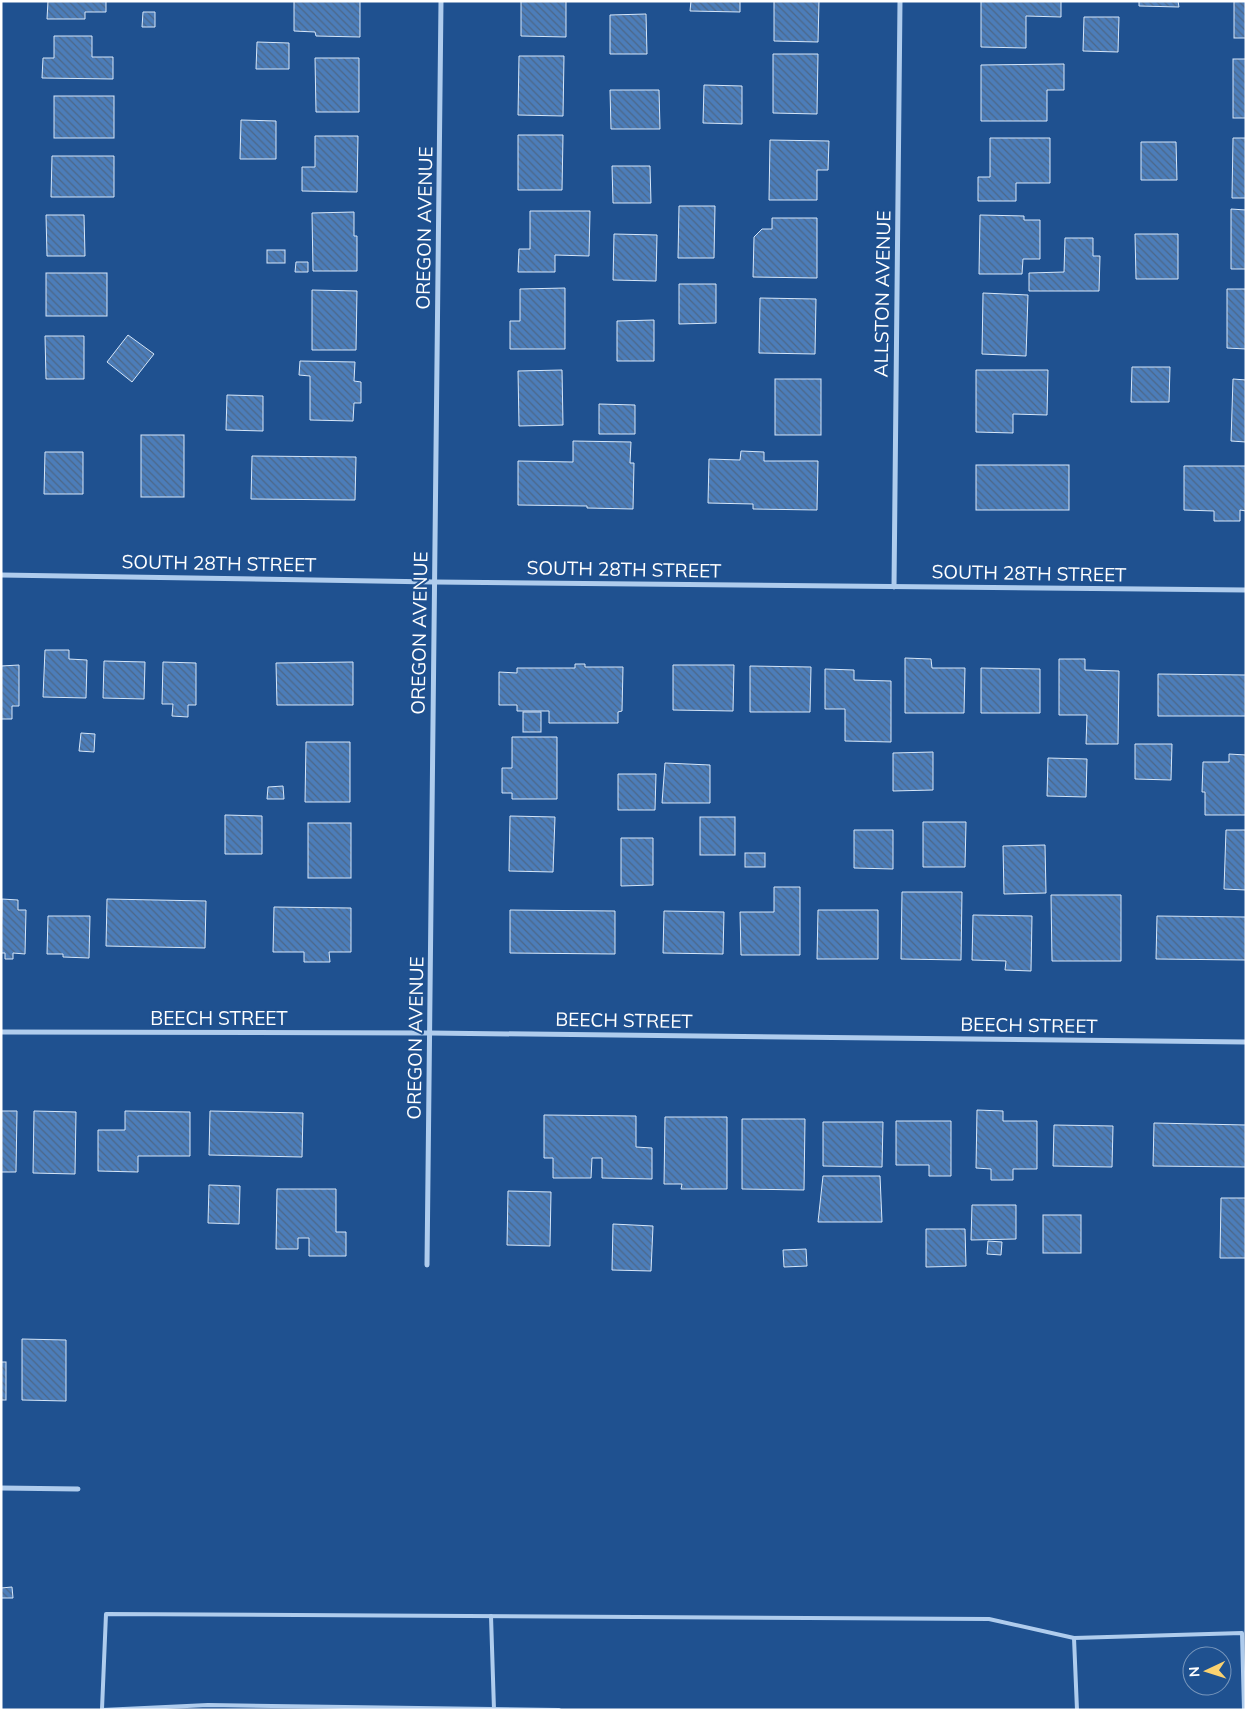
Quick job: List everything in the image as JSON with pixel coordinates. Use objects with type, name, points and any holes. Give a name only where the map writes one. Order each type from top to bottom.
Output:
[{"type":"street","name":"OREGON AVENUE","points":[[427,1265],[441,1]]},
{"type":"street","name":"ALLSTON AVENUE","points":[[894,587],[900,1]]},
{"type":"street","name":"SOUTH 28TH STREET","points":[[1,575],[435,582],[1246,590]]},
{"type":"street","name":"BEECH STREET","points":[[1,1032],[430,1033],[1246,1042]]},
{"type":"street","points":[[1,1488],[78,1489]]},
{"type":"lane","points":[[559,1710],[208,1706],[102,1709],[106,1614],[989,1619],[1074,1638],[1242,1633],[1244,1710]]},
{"type":"lane","points":[[491,1616],[494,1709]]},
{"type":"lane","points":[[1074,1638],[1077,1710]]},
{"type":"building","points":[[48,1],[106,1],[106,12],[85,12],[85,19],[47,19]]},
{"type":"building","points":[[294,1],[360,1],[360,37],[316,36],[315,32],[294,31]]},
{"type":"building","points":[[521,1],[566,1],[566,37],[521,36]]},
{"type":"building","points":[[691,1],[740,1],[740,12],[690,11]]},
{"type":"building","points":[[774,1],[819,1],[818,42],[774,41]]},
{"type":"building","points":[[981,1],[1061,1],[1061,17],[1026,16],[1026,48],[981,47]]},
{"type":"building","points":[[1139,1],[1178,1],[1179,7],[1139,6]]},
{"type":"building","points":[[1234,1],[1246,1],[1246,38],[1234,38]]},
{"type":"building","points":[[143,12],[155,12],[155,27],[142,27]]},
{"type":"building","points":[[646,14],[647,54],[610,54],[610,15]]},
{"type":"building","points":[[1084,17],[1119,17],[1118,52],[1083,51]]},
{"type":"building","points":[[54,36],[92,36],[92,57],[113,57],[113,79],[42,78],[43,58],[54,58]]},
{"type":"building","points":[[257,42],[289,43],[289,69],[256,69]]},
{"type":"building","points":[[773,54],[818,54],[817,114],[773,113]]},
{"type":"building","points":[[519,56],[564,56],[563,116],[518,115]]},
{"type":"building","points":[[315,58],[359,58],[359,112],[316,112]]},
{"type":"building","points":[[1233,59],[1246,59],[1246,118],[1233,118]]},
{"type":"building","points":[[1064,64],[1064,90],[1047,90],[1047,121],[981,121],[981,65]]},
{"type":"building","points":[[704,85],[742,86],[742,124],[703,123]]},
{"type":"building","points":[[610,90],[659,90],[660,129],[611,129]]},
{"type":"building","points":[[54,96],[114,96],[114,138],[54,138]]},
{"type":"building","points":[[241,120],[276,121],[276,159],[240,159]]},
{"type":"building","points":[[518,135],[563,135],[562,190],[518,190]]},
{"type":"building","points":[[315,136],[358,136],[357,192],[302,191],[302,167],[315,167]]},
{"type":"building","points":[[990,138],[1050,138],[1050,183],[1016,183],[1016,201],[978,201],[978,177],[990,177]]},
{"type":"building","points":[[1233,138],[1246,138],[1246,198],[1232,198]]},
{"type":"building","points":[[770,140],[829,141],[828,170],[817,170],[817,200],[769,200]]},
{"type":"building","points":[[1141,142],[1176,142],[1177,180],[1141,180]]},
{"type":"building","points":[[52,156],[114,156],[114,197],[51,197]]},
{"type":"building","points":[[612,166],[650,166],[651,203],[613,203]]},
{"type":"building","points":[[679,206],[715,206],[714,258],[678,258]]},
{"type":"building","points":[[1231,209],[1246,210],[1246,269],[1231,269]]},
{"type":"building","points":[[530,211],[590,211],[589,256],[555,255],[555,272],[518,272],[519,249],[530,249]]},
{"type":"building","points":[[354,212],[354,236],[357,236],[357,271],[313,271],[312,213]]},
{"type":"building","points":[[46,215],[84,215],[85,256],[47,256]]},
{"type":"building","points":[[980,215],[1024,216],[1024,220],[1040,220],[1040,259],[1023,259],[1022,274],[979,274]]},
{"type":"building","points":[[772,218],[817,218],[817,278],[753,277],[754,237],[762,229],[772,229]]},
{"type":"building","points":[[614,234],[657,235],[656,281],[613,280]]},
{"type":"building","points":[[1135,234],[1178,234],[1178,279],[1136,279]]},
{"type":"building","points":[[1065,238],[1093,238],[1093,256],[1100,256],[1099,291],[1029,291],[1029,273],[1064,272]]},
{"type":"building","points":[[267,250],[285,250],[285,263],[267,263]]},
{"type":"building","points":[[296,262],[308,262],[308,272],[295,272]]},
{"type":"building","points":[[46,273],[107,273],[107,316],[46,316]]},
{"type":"building","points":[[679,284],[716,284],[716,323],[679,324]]},
{"type":"building","points":[[565,288],[565,349],[510,349],[510,321],[520,321],[520,289]]},
{"type":"building","points":[[1227,289],[1246,289],[1246,349],[1227,348]]},
{"type":"building","points":[[312,290],[357,291],[356,350],[312,350]]},
{"type":"building","points":[[983,293],[1028,295],[1026,356],[982,354]]},
{"type":"building","points":[[760,298],[816,299],[815,354],[759,353]]},
{"type":"building","points":[[654,320],[654,361],[617,361],[617,321]]},
{"type":"building","points":[[128,335],[154,354],[132,382],[107,362]]},
{"type":"building","points":[[45,336],[84,336],[84,379],[46,379]]},
{"type":"building","points":[[300,361],[355,362],[354,381],[361,382],[361,403],[354,403],[353,421],[310,420],[310,376],[299,375]]},
{"type":"building","points":[[1132,367],[1170,367],[1169,402],[1131,402]]},
{"type":"building","points":[[562,370],[563,425],[519,426],[518,371]]},
{"type":"building","points":[[976,370],[1048,370],[1047,415],[1013,414],[1013,433],[976,432]]},
{"type":"building","points":[[775,379],[821,379],[821,435],[775,435]]},
{"type":"building","points":[[1233,379],[1246,380],[1246,442],[1231,441]]},
{"type":"building","points":[[227,395],[263,396],[263,431],[226,430]]},
{"type":"building","points":[[599,404],[635,405],[635,434],[599,434]]},
{"type":"building","points":[[141,435],[184,435],[184,497],[141,497]]},
{"type":"building","points":[[573,441],[631,442],[630,463],[634,463],[633,509],[518,505],[518,461],[573,462]]},
{"type":"building","points":[[741,451],[764,452],[764,461],[818,461],[817,510],[753,509],[753,504],[708,503],[709,459],[740,460]]},
{"type":"building","points":[[45,452],[83,452],[83,494],[44,494]]},
{"type":"building","points":[[252,456],[356,457],[355,500],[251,499]]},
{"type":"building","points":[[976,465],[1069,465],[1069,510],[976,510]]},
{"type":"building","points":[[1184,466],[1246,466],[1246,511],[1240,510],[1240,521],[1214,521],[1214,511],[1184,510]]},
{"type":"building","points":[[45,650],[69,650],[69,659],[87,660],[86,698],[43,697]]},
{"type":"building","points":[[905,658],[931,659],[932,668],[965,668],[964,713],[905,713]]},
{"type":"building","points":[[1059,659],[1085,659],[1085,670],[1119,671],[1118,744],[1086,744],[1087,715],[1059,715]]},
{"type":"building","points":[[104,661],[145,662],[144,699],[103,698]]},
{"type":"building","points":[[163,662],[196,663],[196,705],[188,705],[188,717],[172,716],[173,704],[162,704]]},
{"type":"building","points":[[353,662],[353,705],[277,705],[276,663]]},
{"type":"building","points":[[575,664],[585,664],[585,667],[623,667],[622,711],[618,712],[618,723],[549,723],[549,711],[517,711],[517,705],[499,705],[499,672],[517,673],[517,668],[575,668]]},
{"type":"building","points":[[19,665],[19,706],[12,706],[12,719],[1,719],[1,666]]},
{"type":"building","points":[[673,665],[734,665],[733,711],[673,710]]},
{"type":"building","points":[[750,666],[811,667],[810,712],[750,712]]},
{"type":"building","points":[[981,668],[1040,669],[1040,713],[981,713]]},
{"type":"building","points":[[825,669],[854,670],[854,680],[891,681],[891,742],[845,741],[845,709],[825,709]]},
{"type":"building","points":[[1158,674],[1246,675],[1246,716],[1158,716]]},
{"type":"building","points":[[523,712],[541,712],[541,732],[523,732]]},
{"type":"building","points":[[81,733],[95,734],[94,752],[79,751]]},
{"type":"building","points":[[512,737],[557,737],[557,799],[512,799],[512,793],[502,793],[502,768],[512,768]]},
{"type":"building","points":[[306,742],[350,742],[350,802],[305,802]]},
{"type":"building","points":[[1135,744],[1172,744],[1171,780],[1135,779]]},
{"type":"building","points":[[933,752],[933,790],[893,791],[893,753]]},
{"type":"building","points":[[1229,754],[1246,755],[1246,815],[1205,815],[1205,792],[1202,792],[1203,762],[1229,762]]},
{"type":"building","points":[[1048,758],[1087,759],[1086,797],[1047,796]]},
{"type":"building","points":[[665,763],[710,765],[710,803],[662,803]]},
{"type":"building","points":[[618,774],[656,774],[655,810],[618,810]]},
{"type":"building","points":[[283,786],[284,799],[267,799],[268,787]]},
{"type":"building","points":[[225,815],[262,816],[262,854],[225,854]]},
{"type":"building","points":[[510,816],[555,817],[553,872],[509,871]]},
{"type":"building","points":[[700,817],[735,817],[735,855],[700,855]]},
{"type":"building","points":[[923,822],[966,822],[965,867],[923,867]]},
{"type":"building","points":[[308,823],[351,823],[351,878],[308,878]]},
{"type":"building","points":[[854,830],[893,830],[893,869],[854,868]]},
{"type":"building","points":[[1226,830],[1246,830],[1246,890],[1224,889]]},
{"type":"building","points":[[621,838],[653,838],[653,885],[621,886]]},
{"type":"building","points":[[1045,845],[1046,893],[1004,894],[1003,846]]},
{"type":"building","points":[[745,853],[765,853],[765,867],[745,867]]},
{"type":"building","points":[[774,887],[800,887],[800,955],[741,955],[740,912],[774,912]]},
{"type":"building","points":[[902,892],[962,892],[961,960],[901,959]]},
{"type":"building","points":[[1051,895],[1121,895],[1121,961],[1052,961]]},
{"type":"building","points":[[2,899],[18,900],[18,910],[26,910],[25,954],[13,953],[13,959],[5,959],[5,953],[1,953]]},
{"type":"building","points":[[107,899],[206,901],[205,948],[106,946]]},
{"type":"building","points":[[274,907],[351,908],[351,952],[329,952],[330,962],[304,962],[304,952],[273,952]]},
{"type":"building","points":[[510,910],[615,911],[615,954],[510,953]]},
{"type":"building","points":[[818,910],[878,910],[878,959],[817,959]]},
{"type":"building","points":[[664,911],[724,912],[723,954],[663,953]]},
{"type":"building","points":[[973,915],[1032,916],[1031,971],[1005,970],[1006,961],[972,960]]},
{"type":"building","points":[[48,916],[90,916],[89,958],[63,957],[63,954],[47,954]]},
{"type":"building","points":[[1157,916],[1246,917],[1246,960],[1156,959]]},
{"type":"building","points":[[977,1110],[1003,1111],[1003,1121],[1037,1121],[1037,1169],[1013,1169],[1013,1180],[991,1180],[991,1169],[976,1168]]},
{"type":"building","points":[[1,1111],[17,1111],[16,1172],[1,1172]]},
{"type":"building","points":[[34,1111],[76,1112],[75,1174],[33,1173]]},
{"type":"building","points":[[125,1111],[190,1112],[190,1156],[138,1156],[138,1172],[98,1171],[98,1130],[125,1130]]},
{"type":"building","points":[[210,1111],[303,1113],[302,1157],[209,1155]]},
{"type":"building","points":[[544,1115],[636,1116],[636,1147],[652,1148],[652,1179],[602,1178],[602,1158],[592,1158],[591,1178],[553,1178],[553,1158],[544,1158]]},
{"type":"building","points":[[665,1117],[727,1117],[727,1189],[681,1189],[682,1184],[664,1184]]},
{"type":"building","points":[[742,1119],[805,1119],[804,1190],[742,1189]]},
{"type":"building","points":[[896,1121],[951,1121],[951,1176],[929,1176],[929,1165],[896,1165]]},
{"type":"building","points":[[823,1122],[883,1122],[882,1167],[823,1166]]},
{"type":"building","points":[[1154,1123],[1246,1125],[1246,1167],[1153,1166]]},
{"type":"building","points":[[1054,1125],[1113,1126],[1112,1167],[1053,1166]]},
{"type":"building","points":[[823,1176],[880,1176],[882,1222],[818,1222]]},
{"type":"building","points":[[209,1185],[240,1186],[239,1224],[208,1223]]},
{"type":"building","points":[[277,1189],[336,1189],[336,1232],[346,1232],[346,1256],[309,1256],[309,1238],[298,1238],[298,1249],[276,1249]]},
{"type":"building","points":[[508,1191],[551,1192],[550,1246],[507,1245]]},
{"type":"building","points":[[1221,1198],[1246,1198],[1246,1258],[1220,1258]]},
{"type":"building","points":[[972,1205],[1016,1205],[1016,1239],[971,1240]]},
{"type":"building","points":[[1043,1215],[1081,1215],[1081,1253],[1043,1253]]},
{"type":"building","points":[[613,1224],[653,1226],[651,1271],[612,1270]]},
{"type":"building","points":[[926,1229],[965,1229],[966,1266],[926,1267]]},
{"type":"building","points":[[988,1241],[1002,1242],[1001,1255],[987,1254]]},
{"type":"building","points":[[806,1249],[807,1266],[784,1267],[783,1250]]},
{"type":"building","points":[[22,1339],[66,1340],[66,1401],[22,1400]]},
{"type":"building","points":[[1,1362],[6,1362],[6,1400],[1,1400]]},
{"type":"building","points":[[12,1587],[13,1598],[1,1598],[1,1588]]}]
